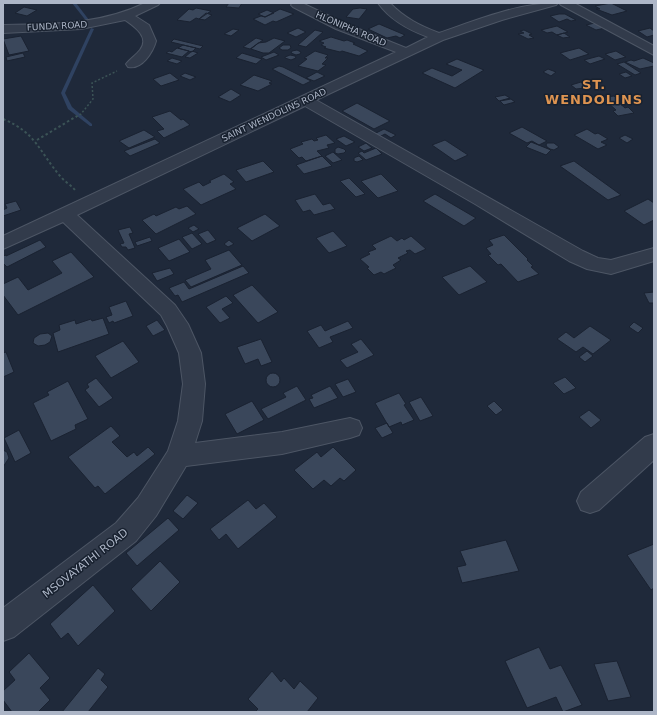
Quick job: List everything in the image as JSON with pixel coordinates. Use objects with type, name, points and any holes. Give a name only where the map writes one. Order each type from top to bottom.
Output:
[{"type":"street","name":"FUNDA ROAD","points":[[3,29],[76,26],[103,22],[128,16],[154,3]]},
{"type":"street","points":[[384,3],[412,27],[439,37]]},
{"type":"street","name":"SAINT WENDOLINS ROAD","points":[[3,244],[439,37],[498,17],[552,3]]},
{"type":"street","points":[[565,3],[654,51]]},
{"type":"street","name":"HLONIPHA ROAD","points":[[297,5],[347,29],[406,52]]},
{"type":"street","points":[[128,16],[145,28],[150,41],[146,50],[134,64]]},
{"type":"street","points":[[305,100],[588,262],[606,267],[612,267],[654,254]]},
{"type":"street","name":"MSOVAYATHI ROAD","points":[[3,626],[126,532],[148,507],[179,456],[190,422],[194,384],[190,353],[177,324],[168,310],[74,210]]},
{"type":"street","points":[[179,456],[282,443],[350,428]]},
{"type":"street","points":[[590,501],[654,445]]},
{"type":"path","points":[[37,140],[81,114],[93,99],[92,83],[105,75],[134,64]]},
{"type":"path","points":[[3,120],[16,124],[37,140],[62,179],[79,195],[74,210]]},
{"type":"building","points":[[229,3],[242,3],[239,8],[226,7]]},
{"type":"building","points":[[611,3],[627,11],[612,15],[596,9],[600,9],[595,6]]},
{"type":"building","points":[[24,7],[37,10],[27,16],[15,13]]},
{"type":"building","points":[[196,8],[211,11],[199,19],[196,18],[190,22],[177,20],[189,9],[193,10]]},
{"type":"building","points":[[280,9],[294,14],[265,25],[253,19],[261,16],[265,17]]},
{"type":"building","points":[[353,9],[367,9],[359,19],[346,17]]},
{"type":"building","points":[[267,10],[274,13],[265,17],[258,14]]},
{"type":"building","points":[[206,13],[212,15],[205,20],[199,19]]},
{"type":"building","points":[[565,14],[576,20],[571,21],[567,19],[559,22],[550,16]]},
{"type":"building","points":[[595,23],[605,28],[596,30],[586,25]]},
{"type":"building","points":[[379,24],[405,35],[400,38],[396,36],[387,38],[368,29]]},
{"type":"building","points":[[557,26],[568,32],[557,35],[552,32],[547,33],[541,30]]},
{"type":"building","points":[[298,28],[306,32],[296,37],[287,33]]},
{"type":"building","points":[[650,28],[654,31],[654,35],[647,37],[638,31]]},
{"type":"building","points":[[233,29],[239,30],[231,36],[224,34]]},
{"type":"building","points":[[315,30],[323,32],[306,47],[298,45]]},
{"type":"building","points":[[524,30],[532,34],[529,35],[534,38],[528,39],[518,34],[524,33],[520,31]]},
{"type":"building","points":[[564,33],[570,37],[563,38],[557,35]]},
{"type":"building","points":[[21,36],[29,51],[9,55],[3,39]]},
{"type":"building","points":[[331,37],[355,43],[353,44],[368,51],[359,56],[324,48],[326,47],[321,45],[324,43],[319,41]]},
{"type":"building","points":[[256,38],[263,40],[250,49],[243,47]]},
{"type":"building","points":[[274,38],[285,41],[269,53],[263,53],[251,49],[258,43],[266,42]]},
{"type":"building","points":[[174,39],[203,46],[200,49],[171,42]]},
{"type":"building","points":[[183,45],[196,48],[192,52],[178,48]]},
{"type":"building","points":[[283,45],[290,45],[291,48],[288,50],[282,50],[279,48]]},
{"type":"building","points":[[177,48],[189,51],[182,57],[166,53],[169,51],[172,52]]},
{"type":"building","points":[[579,48],[589,54],[570,60],[560,53]]},
{"type":"building","points":[[297,50],[301,52],[300,54],[296,55],[291,53],[292,51]]},
{"type":"building","points":[[192,51],[198,53],[190,58],[185,57]]},
{"type":"building","points":[[315,51],[328,55],[325,58],[328,58],[322,64],[326,65],[318,71],[298,66],[307,59],[304,58]]},
{"type":"building","points":[[616,51],[626,57],[615,60],[605,54]]},
{"type":"building","points":[[274,52],[279,55],[266,60],[261,57]]},
{"type":"building","points":[[23,53],[25,57],[7,61],[6,57]]},
{"type":"building","points":[[242,53],[262,59],[256,64],[236,58]]},
{"type":"building","points":[[290,55],[295,56],[296,58],[291,60],[285,58]]},
{"type":"building","points":[[599,56],[605,59],[590,64],[584,60]]},
{"type":"building","points":[[172,58],[182,61],[177,64],[167,61]]},
{"type":"building","points":[[643,58],[654,63],[654,66],[640,69],[625,62],[631,60],[634,61]]},
{"type":"building","points":[[457,59],[484,70],[455,88],[422,73],[432,68],[452,76],[462,70],[446,64]]},
{"type":"building","points":[[624,62],[641,73],[635,75],[617,64]]},
{"type":"building","points":[[279,66],[311,81],[303,85],[272,69]]},
{"type":"building","points":[[548,69],[556,72],[551,76],[543,72]]},
{"type":"building","points":[[317,72],[325,76],[314,81],[306,78]]},
{"type":"building","points":[[626,72],[632,76],[625,78],[619,74]]},
{"type":"building","points":[[170,73],[179,80],[161,86],[153,79]]},
{"type":"building","points":[[185,73],[196,77],[190,80],[180,76]]},
{"type":"building","points":[[254,75],[272,81],[269,83],[272,84],[258,91],[240,85]]},
{"type":"building","points":[[581,82],[586,86],[583,87],[585,88],[576,89],[571,85]]},
{"type":"building","points":[[231,89],[241,95],[230,102],[218,97]]},
{"type":"building","points":[[505,95],[510,98],[499,101],[495,97]]},
{"type":"building","points":[[614,96],[625,108],[628,107],[634,113],[618,116],[613,111],[616,110],[607,102],[604,103],[598,98]]},
{"type":"building","points":[[511,99],[515,102],[504,105],[500,101]]},
{"type":"building","points":[[357,103],[390,121],[374,129],[342,111]]},
{"type":"building","points":[[170,111],[190,125],[164,138],[157,131],[164,129],[152,117]]},
{"type":"building","points":[[522,127],[547,141],[539,145],[532,141],[527,143],[509,133]]},
{"type":"building","points":[[384,129],[396,135],[391,138],[385,134],[379,137],[374,134]]},
{"type":"building","points":[[587,129],[608,139],[601,142],[607,145],[598,149],[574,135]]},
{"type":"building","points":[[144,130],[155,137],[129,148],[119,141]]},
{"type":"building","points":[[326,135],[335,143],[327,145],[329,148],[317,151],[322,156],[306,161],[302,157],[299,158],[290,149],[303,144],[301,142],[312,139],[314,141],[318,140],[316,138]]},
{"type":"building","points":[[625,135],[633,139],[627,143],[619,138]]},
{"type":"building","points":[[344,136],[355,142],[346,146],[336,139]]},
{"type":"building","points":[[155,139],[160,143],[130,156],[124,151]]},
{"type":"building","points":[[445,140],[468,155],[455,161],[432,145]]},
{"type":"building","points":[[531,142],[551,150],[546,155],[526,147]]},
{"type":"building","points":[[366,143],[372,148],[364,151],[358,147]]},
{"type":"building","points":[[547,143],[554,143],[559,147],[554,150],[550,149],[546,145]]},
{"type":"building","points":[[338,147],[346,151],[344,153],[335,153],[335,149]]},
{"type":"building","points":[[376,148],[382,154],[366,160],[358,153],[362,151],[364,153]]},
{"type":"building","points":[[333,152],[342,160],[333,163],[325,156]]},
{"type":"building","points":[[322,156],[332,166],[304,174],[296,165]]},
{"type":"building","points":[[359,156],[363,160],[357,162],[354,161],[354,158]]},
{"type":"building","points":[[263,161],[274,172],[246,182],[236,170]]},
{"type":"building","points":[[574,161],[621,195],[608,200],[560,166]]},
{"type":"building","points":[[224,174],[234,182],[230,184],[236,189],[201,205],[183,189],[199,182],[203,186],[211,182],[209,181]]},
{"type":"building","points":[[381,174],[398,191],[378,198],[361,181]]},
{"type":"building","points":[[349,178],[365,194],[356,197],[340,181]]},
{"type":"building","points":[[315,194],[323,205],[330,203],[335,209],[314,215],[310,210],[303,212],[295,200]]},
{"type":"building","points":[[435,194],[476,218],[464,226],[423,201]]},
{"type":"building","points":[[648,199],[654,203],[654,220],[644,225],[624,211]]},
{"type":"building","points":[[16,201],[21,210],[3,216],[3,210],[7,208],[5,204]]},
{"type":"building","points":[[187,206],[196,214],[156,234],[142,220],[154,214],[156,216],[176,207],[179,209]]},
{"type":"building","points":[[265,214],[280,226],[252,241],[237,228]]},
{"type":"building","points":[[194,225],[199,229],[193,232],[188,228]]},
{"type":"building","points":[[130,227],[133,233],[129,234],[135,248],[128,250],[120,244],[124,243],[118,230]]},
{"type":"building","points":[[208,230],[216,240],[207,244],[198,234]]},
{"type":"building","points":[[333,231],[347,246],[329,253],[316,238]]},
{"type":"building","points":[[192,233],[202,244],[192,249],[182,237]]},
{"type":"building","points":[[504,235],[528,259],[527,260],[533,266],[531,267],[539,274],[518,282],[501,264],[498,265],[488,255],[491,254],[486,248],[493,245],[489,240]]},
{"type":"building","points":[[391,236],[397,241],[402,238],[404,240],[411,236],[426,249],[415,254],[410,250],[406,251],[408,253],[398,258],[401,260],[393,265],[396,268],[384,274],[381,272],[374,275],[367,268],[369,267],[360,259],[370,254],[368,252],[376,249],[372,245]]},
{"type":"building","points":[[150,237],[152,241],[137,246],[135,242]]},
{"type":"building","points":[[179,239],[190,252],[169,261],[158,248]]},
{"type":"building","points":[[40,240],[46,247],[7,267],[3,263],[3,256]]},
{"type":"building","points":[[229,240],[234,244],[228,247],[224,244]]},
{"type":"building","points":[[229,250],[242,265],[191,287],[185,280],[211,269],[205,260]]},
{"type":"building","points":[[71,252],[94,277],[18,315],[3,295],[3,284],[18,277],[28,290],[62,273],[52,261]]},
{"type":"building","points":[[243,266],[249,273],[182,302],[178,295],[175,296],[169,288],[184,282],[189,289]]},
{"type":"building","points":[[470,266],[487,282],[459,295],[442,277]]},
{"type":"building","points":[[170,268],[174,274],[157,281],[152,273]]},
{"type":"building","points":[[252,285],[278,312],[258,323],[233,295]]},
{"type":"building","points":[[654,292],[654,303],[649,303],[644,293]]},
{"type":"building","points":[[226,296],[233,303],[222,309],[230,318],[220,323],[206,307]]},
{"type":"building","points":[[126,301],[133,316],[114,323],[113,321],[109,323],[106,317],[112,315],[109,307]]},
{"type":"building","points":[[103,318],[109,334],[58,352],[53,333],[60,330],[59,325],[75,320],[76,324],[91,319],[92,321]]},
{"type":"building","points":[[157,320],[165,330],[153,336],[146,326]]},
{"type":"building","points":[[348,321],[353,328],[330,337],[333,342],[319,348],[307,331],[321,325],[325,331]]},
{"type":"building","points":[[634,322],[643,328],[638,333],[629,327]]},
{"type":"building","points":[[590,326],[611,340],[593,354],[583,347],[576,352],[557,339],[566,332],[574,338]]},
{"type":"building","points":[[48,333],[52,336],[50,342],[45,345],[38,346],[33,343],[34,338],[40,334]]},
{"type":"building","points":[[261,339],[272,362],[261,366],[258,359],[245,364],[237,347]]},
{"type":"building","points":[[361,339],[374,355],[347,368],[340,360],[358,352],[351,344]]},
{"type":"building","points":[[123,341],[139,362],[111,378],[95,356]]},
{"type":"building","points":[[587,351],[593,356],[585,362],[579,357]]},
{"type":"building","points":[[6,352],[14,372],[3,377],[3,353]]},
{"type":"building","points":[[270,373],[276,373],[280,377],[280,383],[276,387],[270,387],[266,383],[266,377]]},
{"type":"building","points":[[565,377],[576,388],[564,394],[553,383]]},
{"type":"building","points":[[96,378],[113,398],[99,407],[85,390],[89,387],[87,384]]},
{"type":"building","points":[[348,379],[356,392],[343,397],[335,384]]},
{"type":"building","points":[[68,381],[88,419],[75,425],[76,429],[51,441],[33,403],[49,395],[47,392]]},
{"type":"building","points":[[297,386],[306,400],[268,419],[261,409],[286,397],[283,393]]},
{"type":"building","points":[[330,386],[338,398],[314,408],[309,399],[313,398],[311,395]]},
{"type":"building","points":[[399,393],[406,404],[404,405],[414,420],[402,425],[401,422],[389,427],[375,403]]},
{"type":"building","points":[[421,397],[433,416],[420,421],[409,402]]},
{"type":"building","points":[[252,401],[264,420],[237,434],[225,414]]},
{"type":"building","points":[[494,401],[503,410],[496,415],[487,406]]},
{"type":"building","points":[[589,410],[601,420],[591,428],[579,417]]},
{"type":"building","points":[[387,423],[393,433],[382,438],[375,428]]},
{"type":"building","points":[[111,426],[120,436],[112,442],[127,457],[134,452],[137,456],[148,447],[155,454],[105,494],[98,486],[95,488],[68,457]]},
{"type":"building","points":[[19,430],[31,453],[15,462],[4,438]]},
{"type":"building","points":[[333,447],[356,470],[344,481],[340,478],[331,486],[324,480],[313,489],[294,470],[317,452],[321,457]]},
{"type":"building","points":[[3,450],[7,452],[9,458],[3,467]]},
{"type":"building","points":[[187,495],[198,503],[183,519],[173,511]]},
{"type":"building","points":[[248,500],[256,509],[264,503],[277,517],[238,549],[226,534],[219,540],[210,529]]},
{"type":"building","points":[[168,518],[179,530],[137,566],[126,553]]},
{"type":"building","points":[[506,540],[519,571],[462,583],[457,567],[466,565],[460,551]]},
{"type":"building","points":[[654,544],[654,588],[651,590],[627,555]]},
{"type":"building","points":[[160,561],[180,582],[151,611],[131,589]]},
{"type":"building","points":[[93,585],[115,611],[78,646],[68,633],[61,639],[50,624]]},
{"type":"building","points":[[539,647],[550,669],[561,665],[582,705],[563,712],[556,697],[527,708],[505,661]]},
{"type":"building","points":[[29,653],[50,678],[40,688],[50,700],[38,712],[12,712],[3,700],[3,691],[15,680],[9,672]]},
{"type":"building","points":[[617,661],[631,697],[608,701],[594,664]]},
{"type":"building","points":[[98,668],[105,674],[101,680],[108,687],[88,712],[62,712]]},
{"type":"building","points":[[272,671],[281,682],[284,678],[294,689],[300,681],[318,698],[307,712],[255,712],[258,709],[248,699]]},
{"type":"waterway","points":[[74,3],[88,21]]},
{"type":"waterway","points":[[90,125],[70,108],[63,93],[92,29]]},
{"type":"district","name":"ST. WENDOLINS","points":[[594,92]]}]
